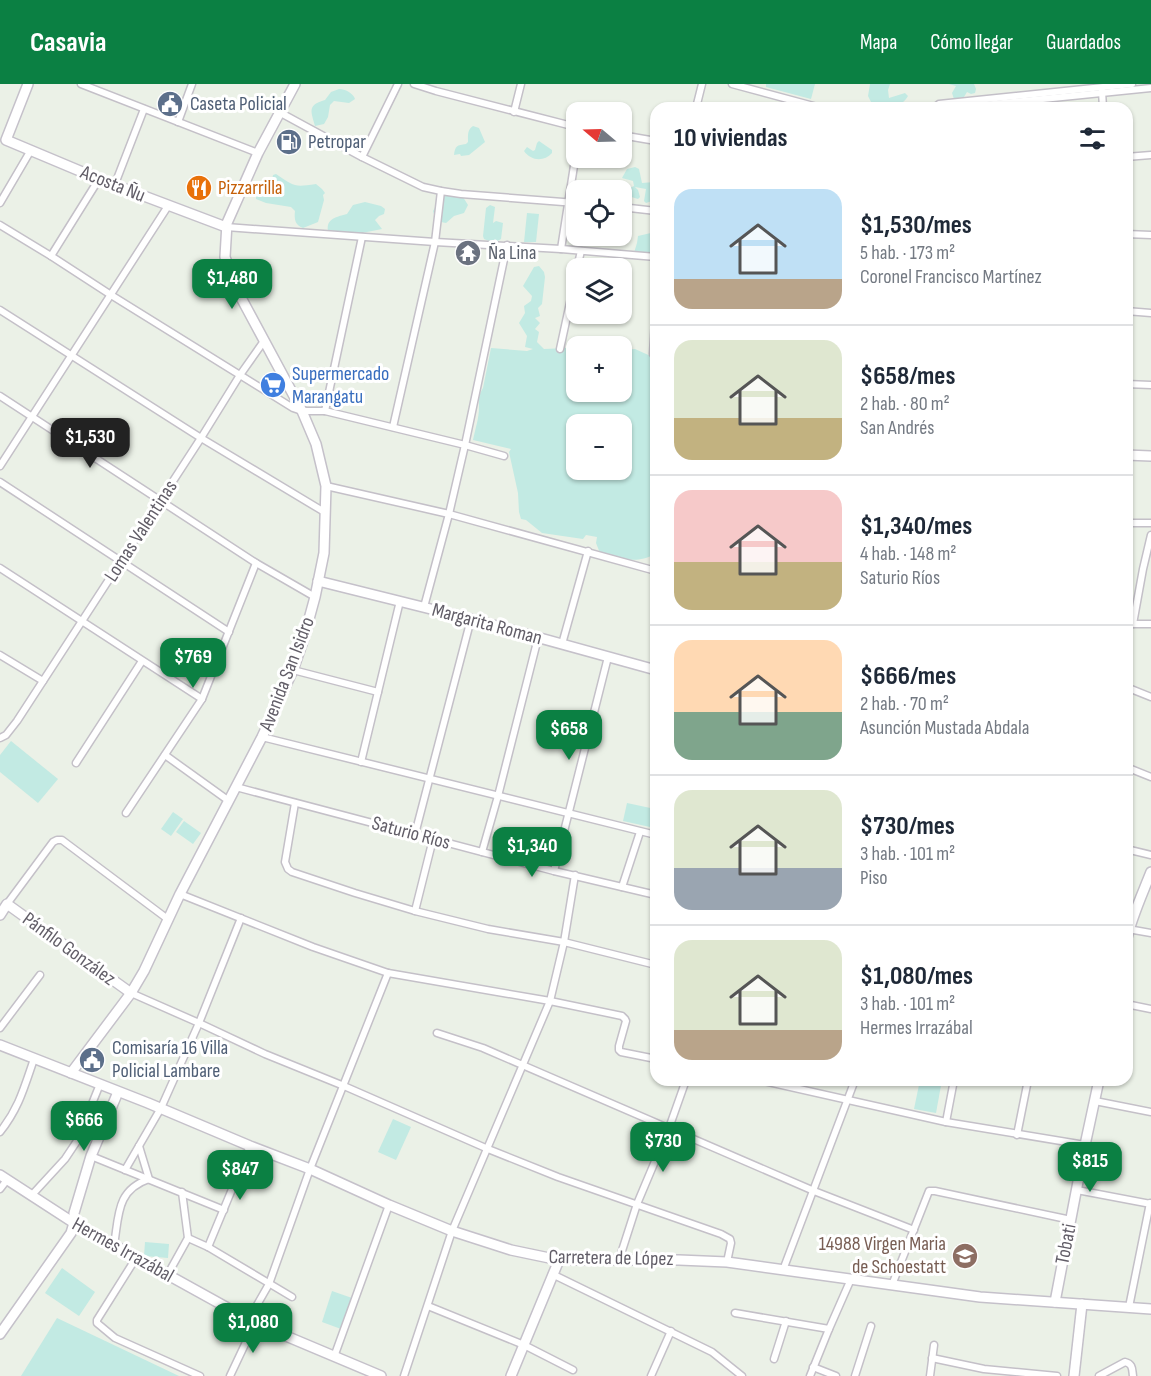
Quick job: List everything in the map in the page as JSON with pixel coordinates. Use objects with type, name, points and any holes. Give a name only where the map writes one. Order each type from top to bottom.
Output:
[{"type":"main road","points":[[3,139],[28,84]]},
{"type":"main road","name":"Avenida San Isidro","points":[[71,1072],[131,993],[169,920],[180,894],[262,737],[293,670],[315,597],[324,553],[326,513],[326,486],[316,444],[302,411],[237,292],[225,257],[226,227],[258,153],[295,84]]},
{"type":"main road","name":"Acosta Ñu","points":[[3,139],[99,179],[226,227]]},
{"type":"main road","points":[[1133,455],[1151,456]]},
{"type":"main road","name":"Margarita Roman","points":[[318,581],[471,619],[650,668]]},
{"type":"main road","points":[[1133,917],[1151,872]]},
{"type":"main road","name":"Pánfilo González","points":[[0,915],[8,904],[131,993]]},
{"type":"main road","name":"Carretera de López","points":[[0,1045],[310,1169],[452,1231],[511,1250],[559,1260],[727,1262],[980,1296],[1151,1309]]},
{"type":"main road","name":"Tobati","points":[[1056,1302],[1098,1086]]},
{"type":"main road","points":[[0,1333],[72,1233],[74,1213],[91,1156],[118,1092]]},
{"type":"main road","name":"Hermes Irrazábal","points":[[3,1178],[74,1223],[252,1321],[381,1376]]},
{"type":"main road","points":[[511,1376],[559,1260]]},
{"type":"main road","points":[[1074,1376],[1082,1304]]},
{"type":"street","points":[[81,84],[258,153]]},
{"type":"street","points":[[100,92],[103,84]]},
{"type":"street","points":[[178,122],[192,84]]},
{"type":"street","points":[[362,156],[398,84]]},
{"type":"street","points":[[414,84],[436,92],[566,124]]},
{"type":"street","points":[[514,111],[521,84]]},
{"type":"street","points":[[698,102],[702,84]]},
{"type":"street","points":[[732,84],[799,102]]},
{"type":"street","points":[[1006,102],[1102,91],[1132,84]]},
{"type":"street","points":[[985,102],[1151,88]]},
{"type":"street","points":[[1102,91],[1103,102]]},
{"type":"street","points":[[115,184],[144,109]]},
{"type":"street","points":[[279,112],[423,187],[441,191],[566,202]]},
{"type":"street","points":[[632,137],[650,140]]},
{"type":"street","points":[[0,203],[31,150]]},
{"type":"street","points":[[1133,156],[1151,155]]},
{"type":"street","points":[[51,256],[99,179]]},
{"type":"street","points":[[393,427],[435,242],[441,191]]},
{"type":"street","points":[[0,466],[168,206]]},
{"type":"street","points":[[632,208],[650,209]]},
{"type":"street","points":[[0,225],[293,408],[302,411],[325,411],[504,456]]},
{"type":"street","points":[[226,227],[650,257]]},
{"type":"street","points":[[561,249],[566,228]]},
{"type":"street","points":[[1133,234],[1151,235]]},
{"type":"street","points":[[325,411],[362,237]]},
{"type":"street","points":[[424,607],[465,445],[507,245]]},
{"type":"street","points":[[579,258],[581,251]]},
{"type":"street","points":[[0,310],[201,438],[326,513]]},
{"type":"street","points":[[1133,311],[1151,312]]},
{"type":"street","points":[[560,349],[566,321]]},
{"type":"street","name":"Lomas Valentinas","points":[[0,738],[6,735],[17,721],[264,341]]},
{"type":"street","points":[[1133,384],[1151,385]]},
{"type":"street","points":[[0,396],[256,563],[315,597]]},
{"type":"street","points":[[0,482],[229,632]]},
{"type":"street","points":[[326,486],[449,514],[650,569]]},
{"type":"street","points":[[1133,523],[1151,523]]},
{"type":"street","points":[[1133,611],[1151,535]]},
{"type":"street","points":[[562,644],[588,551]]},
{"type":"street","points":[[126,813],[202,699],[256,563]]},
{"type":"street","points":[[0,568],[202,699]]},
{"type":"street","points":[[361,762],[400,601]]},
{"type":"street","points":[[415,834],[471,619]]},
{"type":"street","points":[[1133,624],[1151,624]]},
{"type":"street","points":[[482,852],[538,638]]},
{"type":"street","points":[[0,655],[43,681]]},
{"type":"street","points":[[554,871],[608,657]]},
{"type":"street","points":[[76,764],[142,661]]},
{"type":"street","points":[[293,670],[378,692]]},
{"type":"street","points":[[1133,690],[1151,697]]},
{"type":"street","points":[[262,737],[650,834]]},
{"type":"street","points":[[165,755],[229,801]]},
{"type":"street","points":[[1133,770],[1151,777]]},
{"type":"street","name":"Saturio Ríos","points":[[236,787],[554,871],[650,894]]},
{"type":"street","points":[[295,802],[285,862],[292,872],[415,911],[564,942],[650,964]]},
{"type":"street","points":[[622,887],[640,832]]},
{"type":"street","points":[[415,911],[433,839]]},
{"type":"street","name":"Pánfilo González","points":[[8,904],[53,842],[62,840],[169,920]]},
{"type":"street","points":[[1133,851],[1151,855]]},
{"type":"street","points":[[404,1376],[452,1231],[550,1001],[564,942],[575,875]]},
{"type":"street","points":[[180,894],[313,947],[388,973],[550,1001],[624,1017],[626,1021],[619,1050],[624,1054],[650,1058]]},
{"type":"street","points":[[125,1170],[161,1108],[199,1023],[241,918]]},
{"type":"street","points":[[1133,930],[1151,933]]},
{"type":"street","points":[[230,1376],[270,1284],[310,1169],[388,973]]},
{"type":"street","points":[[0,1028],[40,975]]},
{"type":"street","points":[[131,993],[265,1054],[488,1149],[558,1177],[726,1236],[731,1242],[727,1262]]},
{"type":"street","points":[[1133,1005],[1151,1009]]},
{"type":"street","points":[[437,1033],[483,1048],[814,1191],[914,1230]]},
{"type":"street","points":[[0,1132],[18,1106],[34,1059]]},
{"type":"street","points":[[32,1196],[65,1159],[77,1141],[100,1084]]},
{"type":"street","points":[[619,1260],[637,1204],[684,1086]]},
{"type":"street","points":[[787,1086],[946,1122],[1085,1145]]},
{"type":"street","points":[[783,1270],[853,1086]]},
{"type":"street","points":[[946,1122],[953,1086]]},
{"type":"street","points":[[1017,1134],[1027,1086]]},
{"type":"street","points":[[1095,1101],[1151,1112]]},
{"type":"street","points":[[139,1146],[149,1179]]},
{"type":"street","points":[[208,1247],[250,1146]]},
{"type":"street","points":[[91,1156],[224,1210]]},
{"type":"street","points":[[0,1190],[3,1178]]},
{"type":"street","points":[[114,1245],[124,1196],[140,1182],[149,1179]]},
{"type":"street","points":[[1077,1190],[1150,1204],[1129,1307]]},
{"type":"street","points":[[892,1285],[929,1191],[1071,1220]]},
{"type":"street","points":[[168,1274],[188,1238],[182,1192]]},
{"type":"street","points":[[334,1357],[389,1205]]},
{"type":"street","points":[[188,1238],[208,1247],[292,1297]]},
{"type":"street","points":[[136,1258],[97,1320],[98,1323],[115,1338],[200,1376]]},
{"type":"street","points":[[552,1274],[712,1352],[742,1376]]},
{"type":"street","points":[[810,1376],[851,1279]]},
{"type":"street","points":[[428,1306],[524,1345],[573,1370]]},
{"type":"street","points":[[735,1313],[829,1329]]},
{"type":"street","points":[[774,1359],[786,1321]]},
{"type":"street","points":[[855,1376],[871,1326]]},
{"type":"street","points":[[651,1376],[671,1331]]},
{"type":"street","points":[[930,1376],[934,1345]]},
{"type":"street","points":[[932,1358],[984,1369],[1057,1376]]},
{"type":"street","points":[[1099,1376],[1125,1362],[1132,1366],[1133,1376]]},
{"type":"street","points":[[813,1367],[836,1376]]},
{"type":"shaded area","points":[[766,84],[815,84],[811,99],[766,87]]},
{"type":"shaded area","points":[[870,84],[890,84],[889,98],[905,93],[908,96],[903,102],[871,102],[868,96]]},
{"type":"shaded area","points":[[949,84],[974,84],[975,93],[967,92],[964,97],[954,99],[952,93],[956,86]]},
{"type":"shaded area","points":[[339,89],[348,92],[355,99],[349,103],[334,101],[330,105],[324,124],[315,126],[313,106],[325,100],[331,92]]},
{"type":"shaded area","points":[[473,126],[479,128],[485,142],[469,155],[454,155],[457,147],[468,142],[469,131]]},
{"type":"shaded area","points":[[539,141],[552,150],[552,153],[541,159],[530,157],[524,151],[527,147],[535,150]]},
{"type":"shaded area","points":[[635,167],[639,169],[642,183],[650,182],[650,202],[644,201],[646,189],[635,187],[640,197],[638,199],[632,197],[633,181],[622,178],[627,169]]},
{"type":"shaded area","points":[[276,174],[295,185],[316,184],[322,189],[325,193],[318,222],[300,227],[295,219],[295,211],[291,207],[256,199],[256,194],[271,186],[273,175]]},
{"type":"shaded area","points":[[461,194],[468,205],[464,213],[454,216],[446,223],[436,221],[433,211],[442,196]]},
{"type":"shaded area","points":[[365,202],[385,209],[384,214],[375,220],[382,229],[347,236],[328,231],[330,221],[347,214],[353,205]]},
{"type":"shaded area","points":[[490,205],[495,207],[493,223],[496,221],[503,223],[501,239],[494,243],[484,239],[483,236],[486,208]]},
{"type":"shaded area","points":[[527,213],[539,214],[536,242],[524,242]]},
{"type":"shaded area","points":[[650,233],[650,256],[633,256],[638,236]]},
{"type":"shaded area","points":[[539,266],[545,277],[542,304],[538,308],[540,316],[535,318],[540,323],[535,329],[539,332],[537,342],[544,349],[566,348],[566,402],[632,402],[632,349],[650,356],[650,556],[634,560],[600,553],[596,543],[597,537],[586,535],[583,539],[542,533],[526,520],[521,519],[509,452],[511,449],[473,440],[491,348],[527,351],[533,349],[525,347],[527,336],[519,323],[525,313],[524,306],[531,301],[532,296],[523,286],[534,267]]},
{"type":"shaded area","points":[[11,741],[58,779],[38,803],[0,772],[0,755]]},
{"type":"shaded area","points":[[627,803],[650,808],[650,827],[623,821]]},
{"type":"shaded area","points":[[173,812],[183,819],[171,836],[161,829]]},
{"type":"shaded area","points":[[184,821],[201,833],[193,844],[176,832]]},
{"type":"shaded area","points":[[919,1086],[941,1086],[936,1113],[914,1109]]},
{"type":"shaded area","points":[[393,1119],[411,1127],[396,1160],[378,1152]]},
{"type":"shaded area","points":[[145,1242],[169,1244],[168,1258],[144,1256]]},
{"type":"shaded area","points":[[62,1268],[95,1292],[79,1316],[45,1293]]},
{"type":"shaded area","points":[[332,1291],[352,1298],[341,1329],[322,1322]]},
{"type":"shaded area","points":[[57,1318],[179,1376],[21,1376]]},
{"type":"place","name":"Caseta Policial","points":[[170,104]]},
{"type":"place","name":"Petropar","points":[[289,142]]},
{"type":"place","name":"Pizzarrilla","points":[[199,188]]},
{"type":"place","name":"Ña Lina","points":[[468,253]]},
{"type":"place","name":"Supermercado Marangatu","points":[[273,385]]},
{"type":"place","name":"Comisaría 16 Villa Policial Lambare","points":[[92,1060]]},
{"type":"place","name":"14988 Virgen Maria de Schoestatt","points":[[965,1256]]}]
